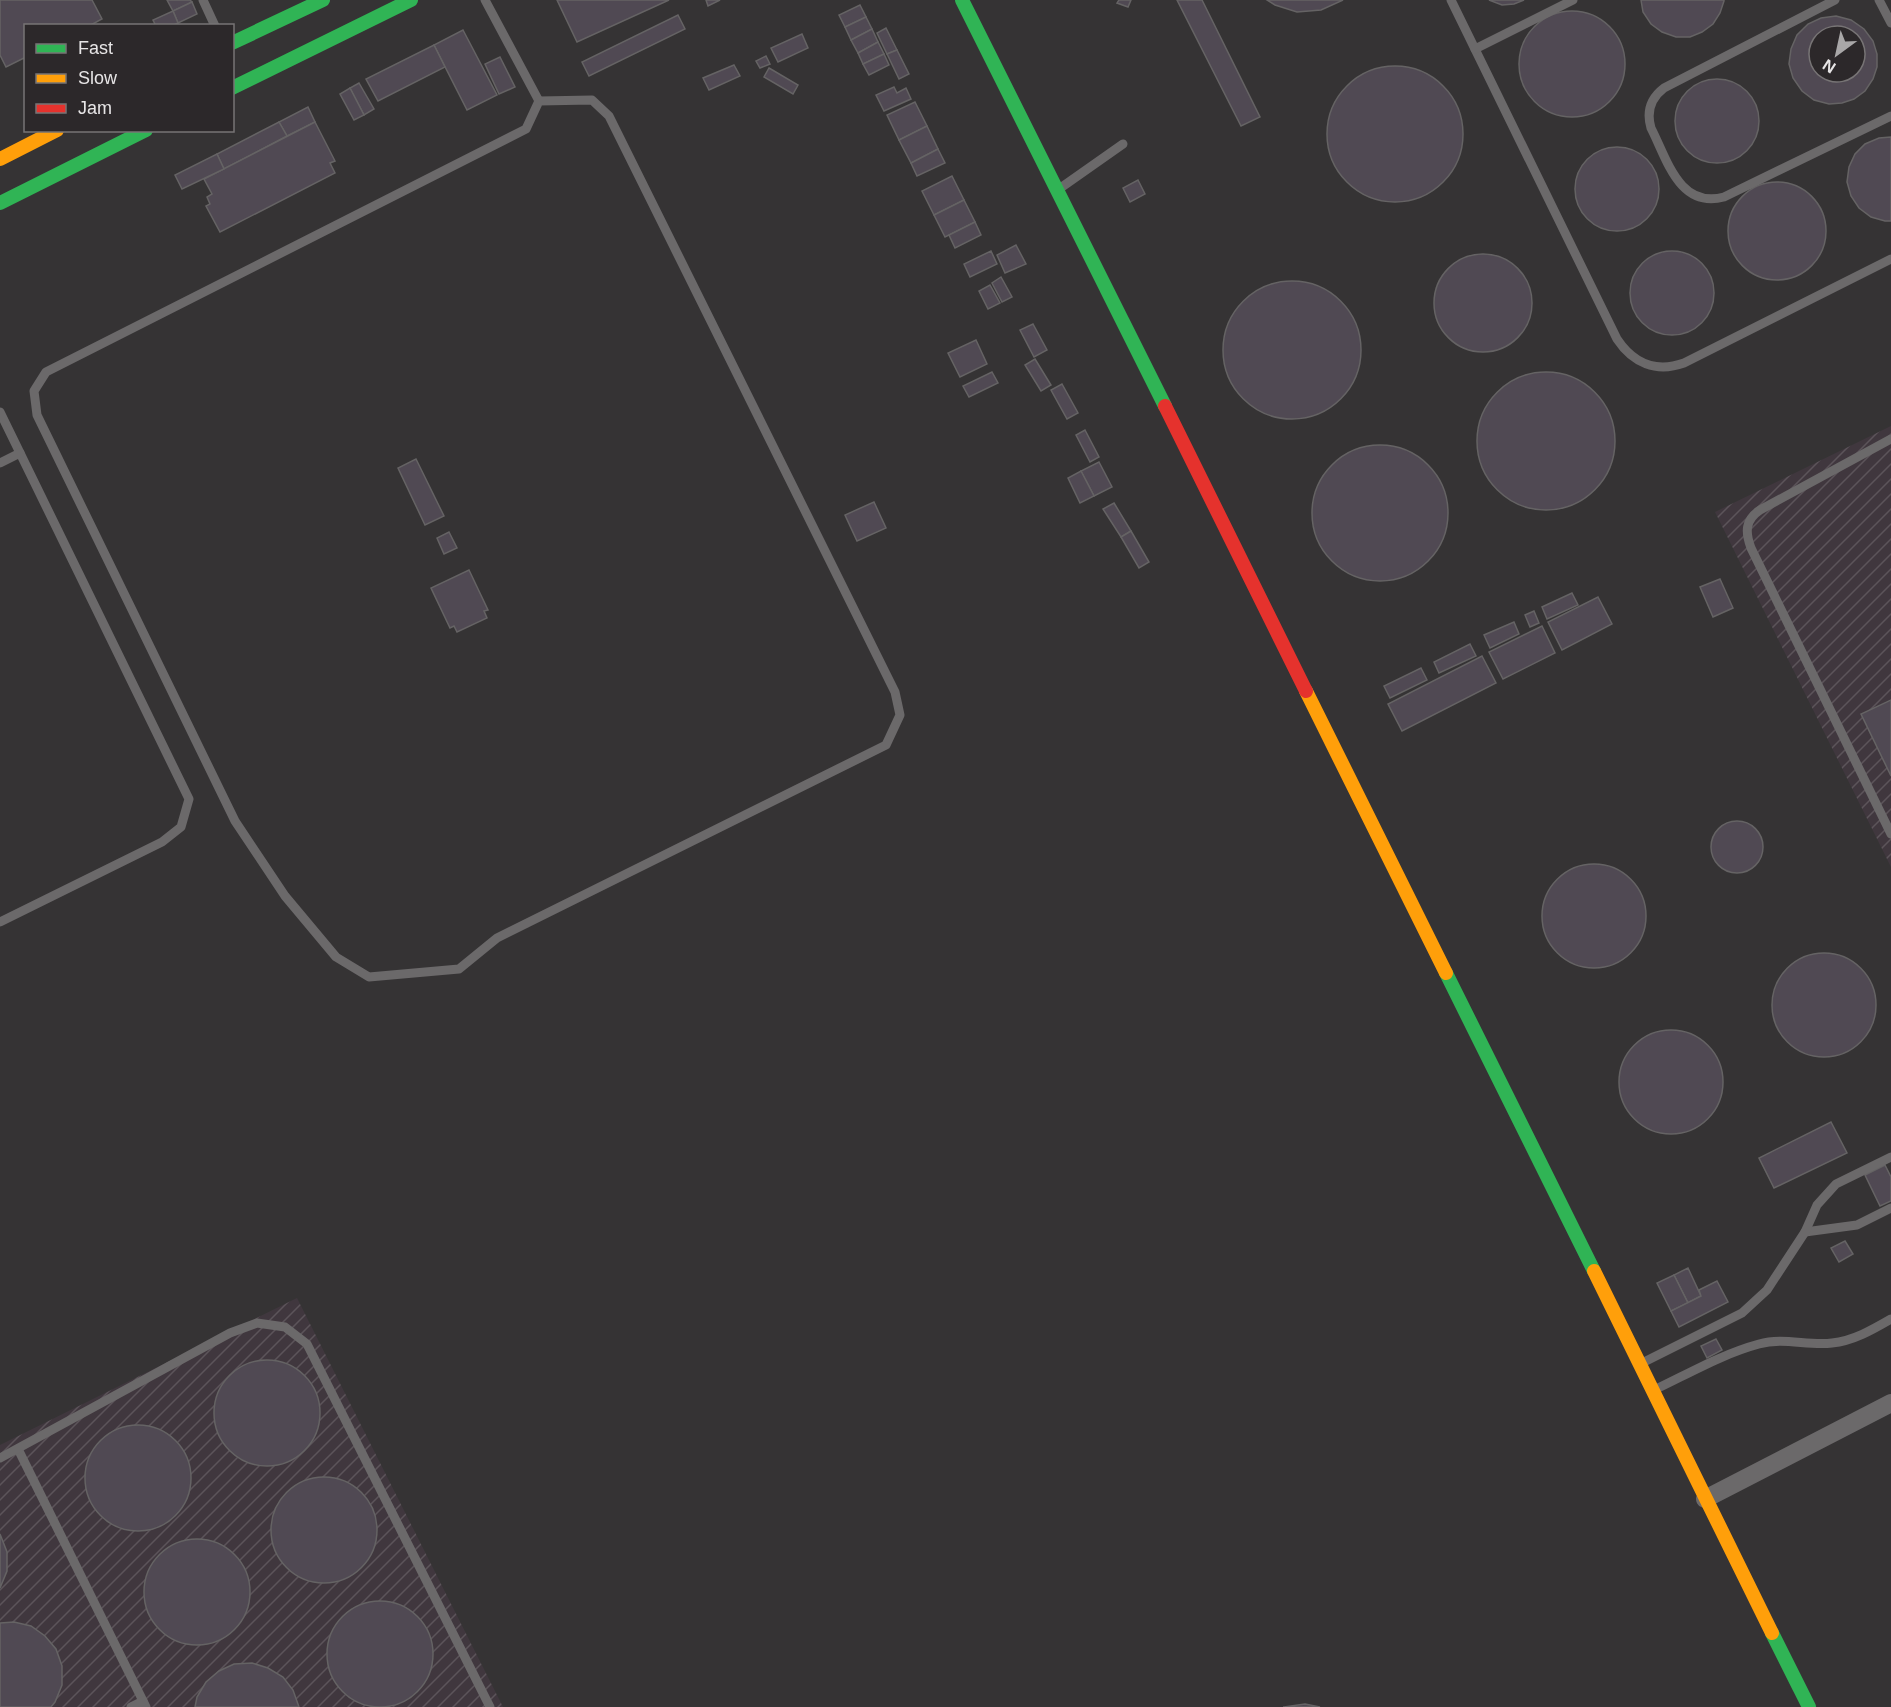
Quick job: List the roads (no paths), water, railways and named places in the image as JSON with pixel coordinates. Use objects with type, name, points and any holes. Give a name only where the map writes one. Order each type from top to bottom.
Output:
[{"type":"street","points":[[234,43],[323,0]]},
{"type":"street","points":[[234,87],[411,0]]},
{"type":"street","points":[[962,0],[1058,189],[1809,1707]]},
{"type":"street","points":[[0,159],[53,132]]},
{"type":"street","points":[[0,203],[142,132]]},
{"type":"street","points":[[1705,1499],[1891,1403]]},
{"type":"lane","points":[[202,0],[214,24]]},
{"type":"lane","points":[[485,0],[539,101]]},
{"type":"lane","points":[[1450,0],[1617,339],[1622,347],[1637,360],[1646,365],[1665,368],[1684,363],[1891,259]]},
{"type":"lane","points":[[1474,49],[1573,0]]},
{"type":"lane","points":[[1835,0],[1664,87],[1658,92],[1650,106],[1648,120],[1651,128],[1683,188],[1697,198],[1715,200],[1891,116]]},
{"type":"lane","points":[[1880,0],[1891,23]]},
{"type":"lane","points":[[592,100],[609,116],[895,692],[900,716],[886,745],[497,938],[459,969],[369,977],[336,957],[285,896],[235,820],[37,415],[34,391],[45,372],[526,129],[539,101],[592,100]]},
{"type":"lane","points":[[1058,189],[1123,144]]},
{"type":"lane","points":[[0,412],[189,798],[181,826],[162,842],[0,922]]},
{"type":"lane","points":[[1891,439],[1760,510],[1749,519],[1746,533],[1751,548],[1891,834]]},
{"type":"lane","points":[[0,463],[20,453]]},
{"type":"lane","points":[[1639,1364],[1742,1313],[1767,1290],[1805,1232],[1818,1205],[1836,1184],[1891,1157]]},
{"type":"lane","points":[[1805,1232],[1857,1225],[1891,1208]]},
{"type":"lane","points":[[1652,1391],[1710,1363],[1760,1344],[1783,1341],[1830,1344],[1847,1341],[1891,1319]]},
{"type":"lane","points":[[0,1458],[230,1333],[257,1323],[285,1327],[307,1344],[489,1707]]},
{"type":"lane","points":[[18,1449],[145,1704],[131,1707]]}]
